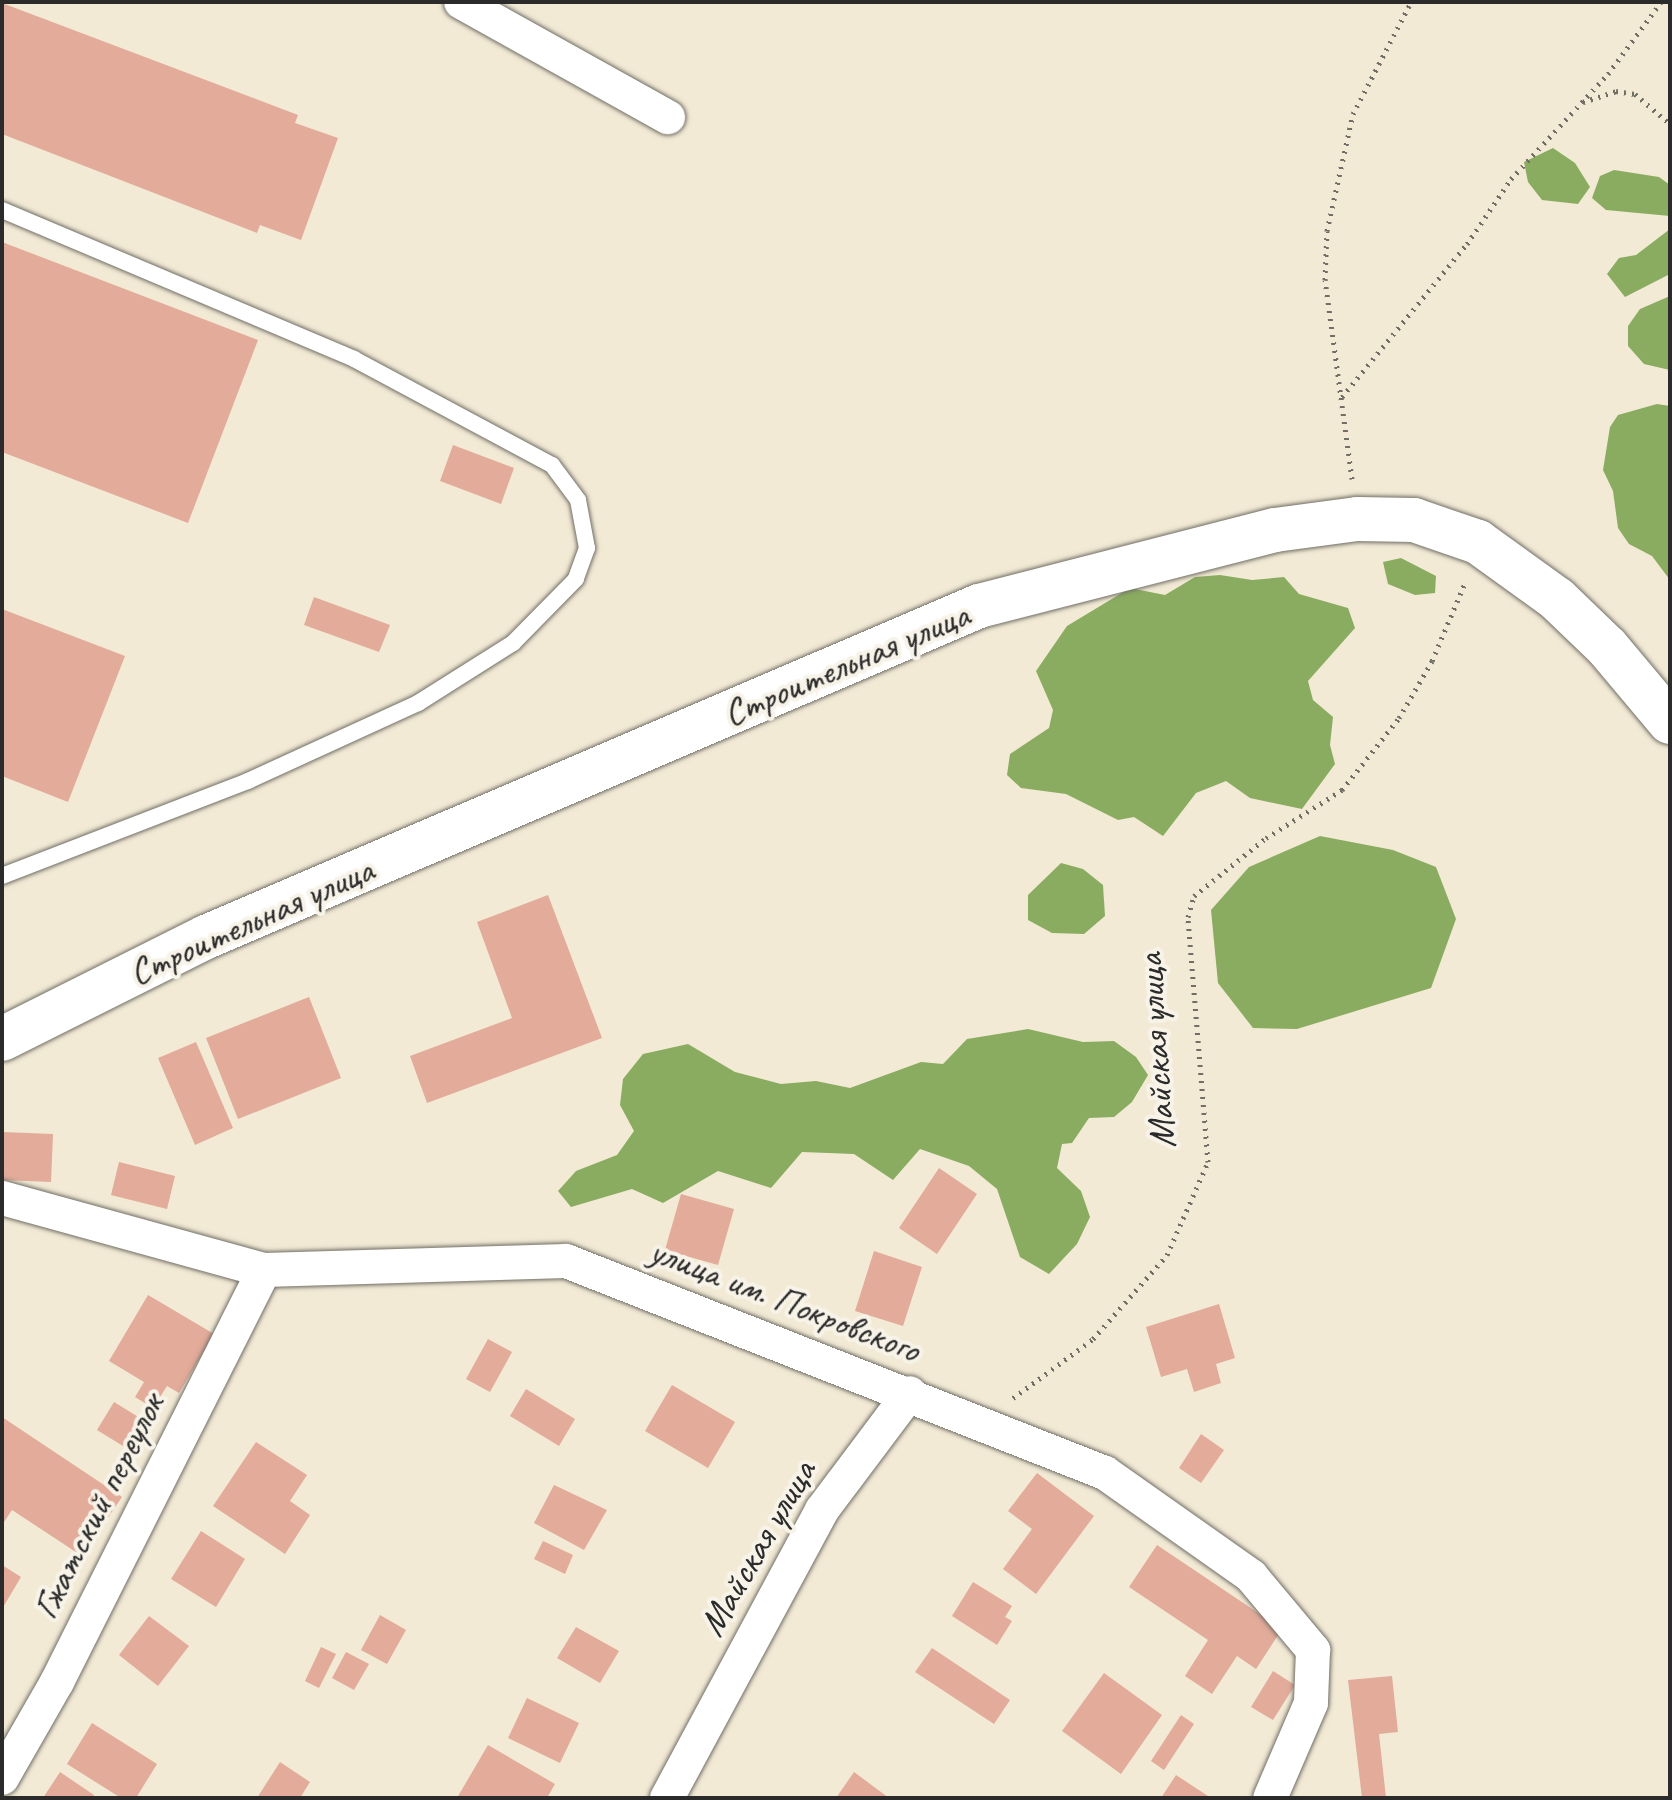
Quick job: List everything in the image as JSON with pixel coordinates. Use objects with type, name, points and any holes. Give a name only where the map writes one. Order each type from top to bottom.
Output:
[{"type":"street","points":[[461,2],[668,117]]},
{"type":"street","name":"Строительная улица","points":[[2,1039],[206,937],[979,606],[1275,530],[1357,519],[1414,520],[1478,542],[1557,599],[1607,647],[1670,722]]},
{"type":"street","name":"улица им. Покровского","points":[[2,1198],[264,1270],[566,1261],[910,1393],[1105,1473],[1251,1576],[1313,1650],[1311,1703],[1270,1798]]},
{"type":"street","name":"Гжатский переулок","points":[[2,1778],[57,1682],[264,1270]]},
{"type":"street","name":"Майская улица","points":[[667,1798],[822,1510],[910,1393]]},
{"type":"lane","points":[[2,210],[354,359],[552,465],[578,500],[587,548],[576,579],[513,643],[418,703],[248,781],[2,876]]},
{"type":"path","points":[[1357,519],[1325,280],[1327,231],[1353,114],[1411,2]]},
{"type":"path","points":[[1342,398],[1467,244],[1511,179],[1582,102],[1661,2]]},
{"type":"path","points":[[1582,102],[1616,91],[1635,94],[1670,124]]},
{"type":"path","name":"Майская улица","points":[[1007,1402],[1093,1339],[1167,1255],[1208,1162],[1188,917],[1194,896],[1266,838],[1342,790],[1399,718],[1432,661],[1478,542]]},
{"type":"green space","points":[[1553,148],[1575,163],[1590,187],[1578,204],[1542,200],[1528,182],[1524,162]]},
{"type":"green space","points":[[1614,170],[1659,177],[1670,185],[1670,216],[1606,210],[1592,198],[1600,176]]},
{"type":"green space","points":[[1670,229],[1670,274],[1625,297],[1607,274],[1619,258],[1636,255]]},
{"type":"green space","points":[[1670,296],[1670,370],[1644,364],[1628,346],[1628,326],[1640,309]]},
{"type":"green space","points":[[1657,404],[1670,406],[1670,580],[1652,556],[1629,544],[1618,528],[1613,491],[1603,470],[1610,427],[1618,415]]},
{"type":"green space","points":[[1401,558],[1436,576],[1435,593],[1415,595],[1388,584],[1383,562]]},
{"type":"green space","points":[[1220,575],[1252,580],[1284,577],[1299,594],[1348,608],[1355,628],[1308,681],[1313,700],[1333,717],[1330,745],[1335,764],[1302,809],[1250,798],[1226,781],[1196,793],[1163,836],[1134,817],[1118,820],[1066,794],[1021,788],[1007,775],[1010,754],[1049,728],[1053,710],[1036,671],[1067,626],[1130,588],[1165,595],[1195,577]]},
{"type":"green space","points":[[1320,836],[1393,850],[1436,867],[1456,919],[1431,988],[1297,1029],[1253,1028],[1218,983],[1211,910],[1249,867]]},
{"type":"green space","points":[[1061,863],[1083,869],[1103,885],[1105,916],[1084,934],[1052,933],[1028,920],[1028,895]]},
{"type":"green space","points":[[1028,1029],[1083,1042],[1114,1041],[1136,1057],[1148,1075],[1132,1102],[1114,1117],[1089,1118],[1072,1143],[1062,1144],[1057,1168],[1081,1191],[1090,1217],[1077,1244],[1049,1274],[1020,1257],[997,1189],[969,1166],[920,1149],[893,1180],[854,1154],[802,1152],[771,1188],[718,1171],[663,1203],[632,1189],[571,1207],[558,1191],[576,1171],[617,1155],[634,1131],[620,1105],[623,1079],[643,1054],[688,1044],[735,1072],[781,1084],[816,1081],[850,1088],[921,1062],[943,1064],[967,1039]]},
{"type":"building","points":[[2,3],[298,115],[295,123],[338,138],[301,240],[260,225],[257,233],[2,134]]},
{"type":"building","points":[[2,242],[258,340],[188,523],[2,452]]},
{"type":"building","points":[[453,445],[514,468],[501,504],[440,481]]},
{"type":"building","points":[[314,597],[390,625],[379,652],[304,625]]},
{"type":"building","points":[[2,609],[125,656],[68,802],[2,776]]},
{"type":"building","points":[[548,895],[602,1038],[427,1103],[410,1056],[512,1018],[477,922]]},
{"type":"building","points":[[309,997],[341,1078],[238,1119],[206,1038]]},
{"type":"building","points":[[196,1042],[233,1128],[195,1145],[158,1058]]},
{"type":"building","points":[[2,1132],[53,1134],[51,1182],[2,1180]]},
{"type":"building","points":[[119,1162],[175,1176],[167,1209],[111,1195]]},
{"type":"building","points":[[939,1168],[977,1194],[937,1254],[899,1228]]},
{"type":"building","points":[[681,1194],[734,1209],[718,1265],[665,1250]]},
{"type":"building","points":[[874,1251],[922,1267],[903,1326],[855,1311]]},
{"type":"building","points":[[148,1295],[214,1334],[179,1393],[167,1386],[153,1408],[135,1397],[144,1382],[109,1361]]},
{"type":"building","points":[[1219,1304],[1235,1358],[1216,1364],[1221,1383],[1194,1392],[1187,1369],[1161,1377],[1146,1327]]},
{"type":"building","points":[[488,1339],[512,1352],[490,1392],[466,1379]]},
{"type":"building","points":[[672,1385],[735,1422],[708,1468],[645,1431]]},
{"type":"building","points":[[526,1389],[575,1419],[559,1446],[510,1416]]},
{"type":"building","points":[[114,1402],[153,1426],[136,1454],[97,1430]]},
{"type":"building","points":[[2,1417],[122,1497],[82,1556],[12,1510],[2,1525]]},
{"type":"building","points":[[1201,1434],[1224,1450],[1201,1483],[1179,1468]]},
{"type":"building","points":[[256,1442],[307,1475],[290,1501],[310,1515],[285,1554],[213,1506]]},
{"type":"building","points":[[1037,1473],[1094,1516],[1036,1594],[1003,1569],[1032,1529],[1008,1511]]},
{"type":"building","points":[[554,1485],[607,1510],[584,1550],[534,1523]]},
{"type":"building","points":[[201,1531],[245,1559],[216,1607],[171,1579]]},
{"type":"building","points":[[543,1541],[573,1555],[565,1574],[534,1559]]},
{"type":"building","points":[[1157,1545],[1282,1629],[1256,1669],[1237,1656],[1212,1694],[1185,1676],[1208,1640],[1129,1587]]},
{"type":"building","points":[[2,1565],[21,1577],[2,1609]]},
{"type":"building","points":[[973,1582],[1012,1606],[1005,1617],[1012,1621],[997,1645],[952,1616]]},
{"type":"building","points":[[380,1615],[406,1630],[387,1664],[361,1650]]},
{"type":"building","points":[[149,1616],[189,1646],[158,1686],[119,1655]]},
{"type":"building","points":[[576,1627],[619,1651],[600,1683],[557,1658]]},
{"type":"building","points":[[321,1647],[336,1654],[319,1688],[305,1681]]},
{"type":"building","points":[[932,1648],[1010,1700],[994,1724],[915,1672]]},
{"type":"building","points":[[346,1652],[369,1664],[354,1690],[332,1678]]},
{"type":"building","points":[[1273,1671],[1295,1685],[1273,1720],[1251,1707]]},
{"type":"building","points":[[1104,1673],[1162,1715],[1121,1774],[1062,1731]]},
{"type":"building","points":[[1392,1676],[1398,1732],[1379,1734],[1386,1798],[1362,1798],[1348,1680]]},
{"type":"building","points":[[527,1698],[579,1723],[560,1763],[508,1738]]},
{"type":"building","points":[[1181,1715],[1194,1724],[1164,1770],[1151,1761]]},
{"type":"building","points":[[92,1723],[157,1764],[136,1798],[121,1798],[67,1764]]},
{"type":"building","points":[[488,1745],[555,1784],[547,1798],[457,1798]]},
{"type":"building","points":[[280,1762],[310,1782],[300,1798],[257,1798]]},
{"type":"building","points":[[60,1772],[94,1795],[92,1798],[43,1798]]},
{"type":"building","points":[[854,1772],[889,1798],[836,1798]]},
{"type":"building","points":[[1176,1775],[1211,1798],[1161,1798]]}]
